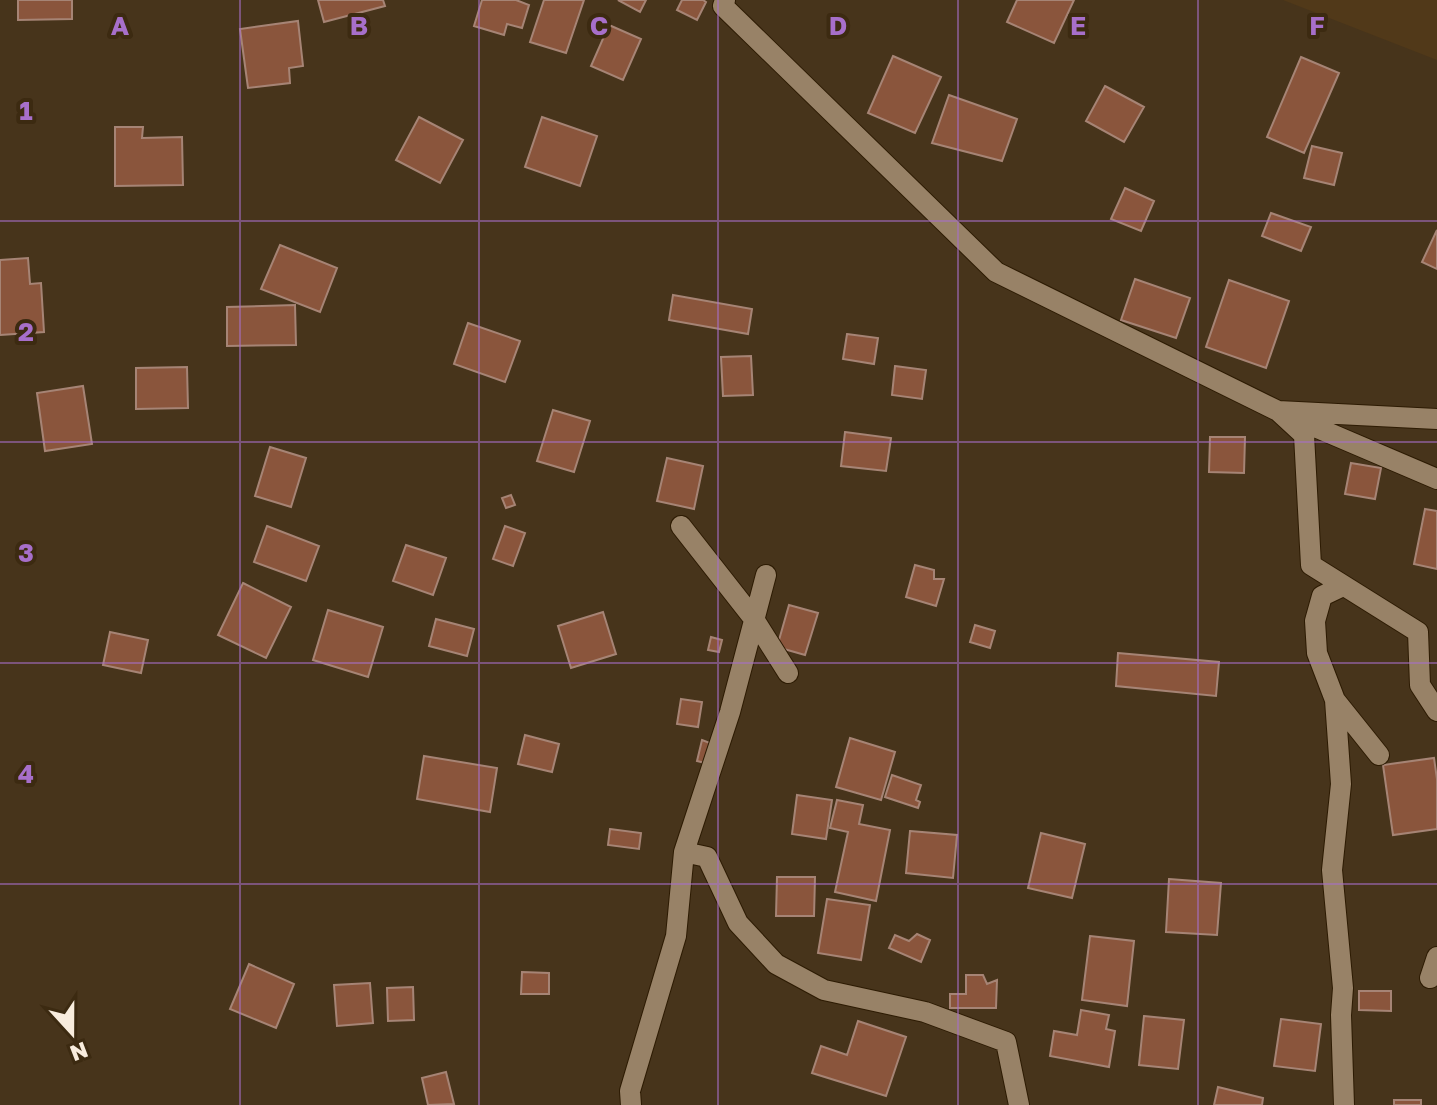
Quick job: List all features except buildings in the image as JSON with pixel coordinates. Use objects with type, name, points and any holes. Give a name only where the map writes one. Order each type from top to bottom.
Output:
[{"type":"street","points":[[725,0],[723,6],[996,272],[1278,411],[1437,479]]},
{"type":"street","points":[[1278,411],[1437,419]]},
{"type":"street","points":[[1278,411],[1304,435],[1311,565],[1418,632],[1420,685],[1437,711]]},
{"type":"street","points":[[681,526],[754,619],[788,673]]},
{"type":"street","points":[[631,1105],[630,1091],[676,936],[684,852],[730,712],[766,575]]},
{"type":"street","points":[[1343,586],[1322,596],[1315,621],[1317,653],[1335,700],[1379,755]]},
{"type":"street","points":[[1335,700],[1341,784],[1332,870],[1343,988],[1344,1105]]},
{"type":"street","points":[[684,852],[707,857],[738,923],[776,964],[824,990],[925,1012],[1006,1042],[1019,1105]]},
{"type":"street","points":[[1430,978],[1437,957]]},
{"type":"shaded area","points":[[1283,0],[1437,0],[1437,60]]}]
